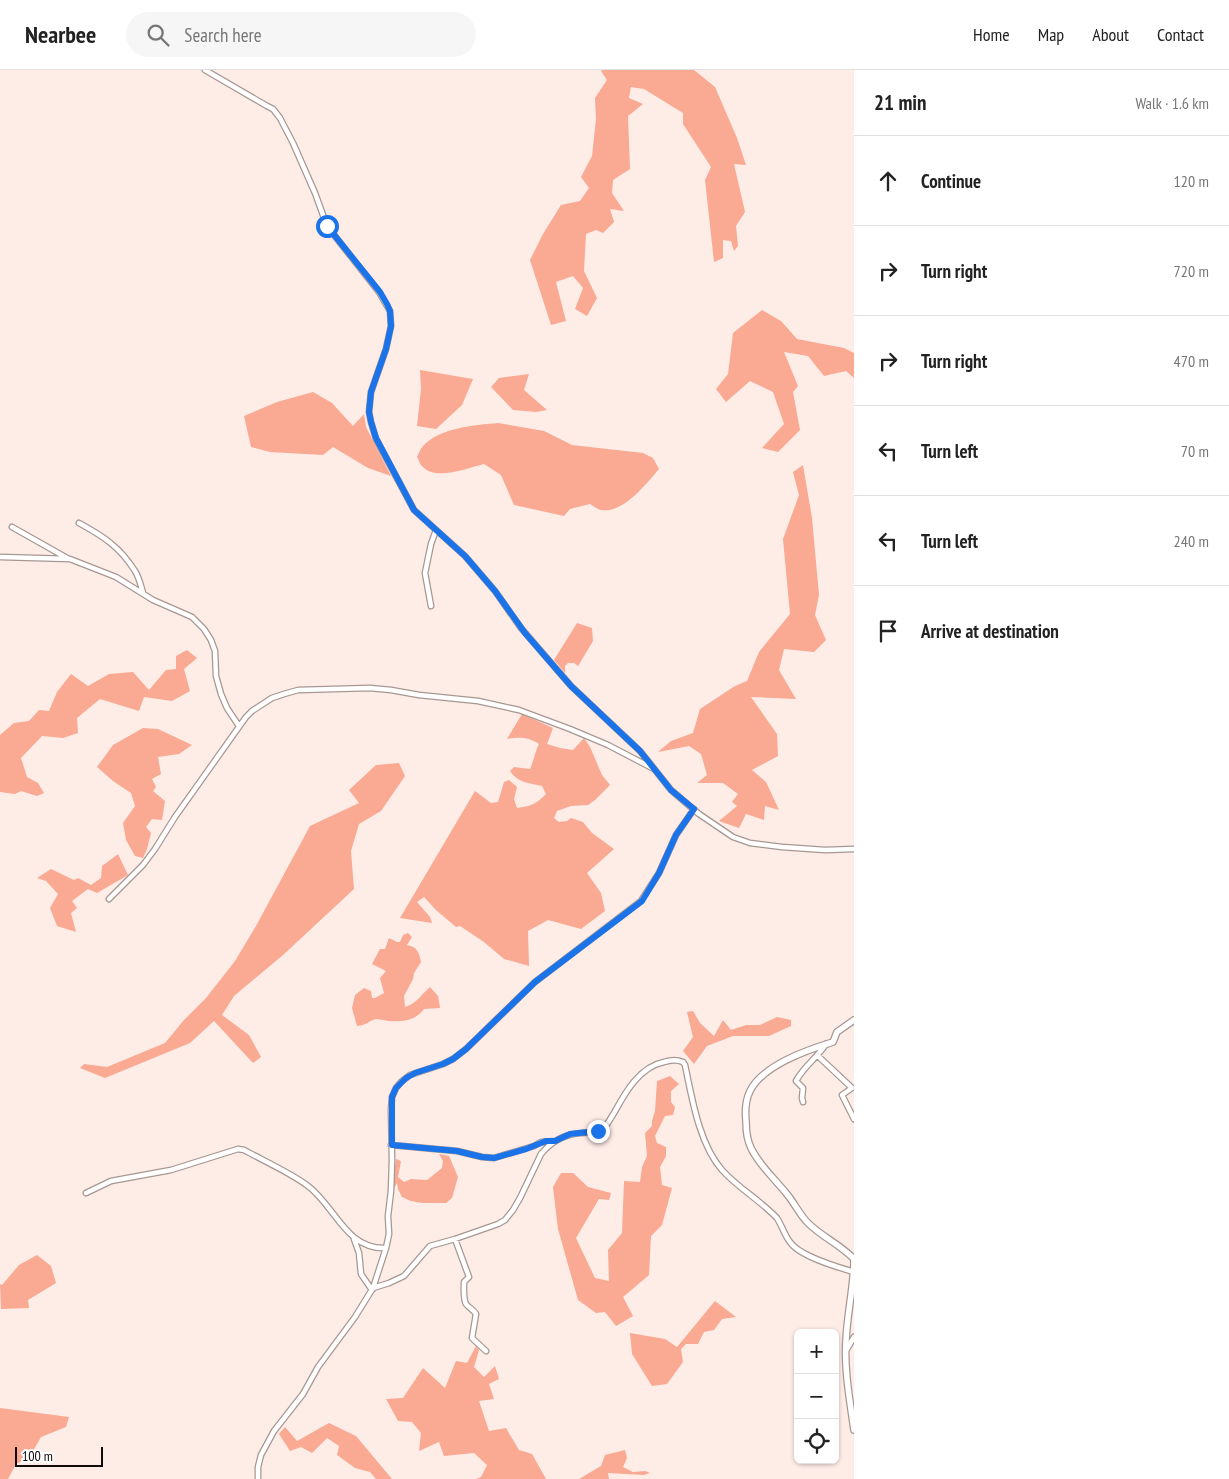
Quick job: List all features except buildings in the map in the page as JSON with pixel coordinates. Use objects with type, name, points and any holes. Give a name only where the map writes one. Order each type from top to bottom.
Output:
[{"type":"street","points":[[205,70],[273,109],[280,118],[299,157],[327,226],[380,292],[387,304],[390,311],[391,326],[386,349],[371,392],[369,404],[371,422],[376,438],[414,510],[457,548],[479,571],[525,633],[571,686],[640,751],[671,790],[718,828],[733,837],[750,843],[782,847],[854,849]]},
{"type":"street","points":[[79,523],[105,537],[119,550],[136,572],[143,593]]},
{"type":"street","points":[[12,527],[70,559],[116,577],[166,606],[192,617],[204,629],[214,651],[216,676],[221,694],[227,708],[239,726]]},
{"type":"street","points":[[431,606],[425,573],[436,530]]},
{"type":"street","points":[[0,557],[70,559]]},
{"type":"street","points":[[109,899],[155,849],[239,726],[252,711],[278,696],[298,690],[355,688],[391,690],[478,701],[519,710],[588,736],[655,770]]},
{"type":"street","points":[[258,1479],[261,1455],[269,1438],[303,1394],[318,1367],[373,1289],[389,1234],[392,1176],[392,1097],[394,1092],[401,1082],[410,1075],[443,1064],[466,1049],[535,982],[642,901],[659,873],[676,835],[694,809]]},
{"type":"street","points":[[854,1020],[837,1032],[833,1042],[796,1055],[760,1077],[747,1097],[745,1112],[750,1146],[758,1160],[785,1191],[802,1216],[816,1230],[854,1258],[852,1296],[846,1341],[848,1383],[854,1430]]},
{"type":"street","points":[[804,1102],[802,1098],[803,1088],[796,1080],[802,1070],[818,1056],[827,1044]]},
{"type":"street","points":[[818,1056],[852,1088],[842,1095],[854,1119]]},
{"type":"street","points":[[373,1289],[404,1276],[430,1246],[455,1239],[505,1220],[520,1198],[545,1149],[555,1141],[570,1134],[598,1131],[608,1123],[628,1090],[642,1073],[653,1065],[676,1060],[683,1062],[701,1129],[711,1154],[721,1169],[729,1178],[777,1218],[789,1242],[795,1248],[828,1264],[854,1272]]},
{"type":"street","points":[[392,1145],[457,1151],[494,1158],[546,1141],[555,1141]]},
{"type":"street","points":[[86,1193],[111,1181],[171,1170],[238,1149],[310,1187],[354,1238],[371,1247],[378,1249],[386,1248]]},
{"type":"street","points":[[354,1238],[359,1254],[361,1274],[373,1289]]},
{"type":"street","points":[[455,1239],[469,1277],[464,1282],[466,1304],[476,1314],[472,1338],[486,1351]]},
{"type":"street","points":[[846,1350],[854,1337]]},
{"type":"shaded area","points":[[602,70],[694,70],[715,87],[737,138],[746,165],[734,164],[745,212],[736,226],[738,246],[734,251],[731,241],[723,240],[723,258],[714,262],[705,180],[711,167],[683,124],[683,113],[644,89],[631,87],[629,98],[643,104],[628,116],[630,169],[613,180],[612,193],[624,211],[610,209],[614,222],[603,233],[596,230],[586,234],[584,271],[597,298],[587,316],[575,309],[583,288],[573,276],[556,282],[566,321],[551,325],[530,260],[561,205],[580,201],[589,188],[581,177],[592,156],[596,119],[595,98],[607,80]]},
{"type":"shaded area","points":[[762,310],[781,321],[797,339],[844,348],[854,353],[854,378],[846,371],[824,376],[808,356],[784,352],[798,386],[793,392],[800,430],[778,452],[762,448],[784,424],[773,392],[750,381],[726,402],[716,389],[728,374],[733,333]]},
{"type":"shaded area","points":[[420,370],[473,379],[462,405],[436,429],[417,426],[421,389]]},
{"type":"shaded area","points":[[529,374],[524,390],[547,410],[536,412],[513,410],[491,387],[499,378]]},
{"type":"shaded area","points":[[313,392],[332,403],[353,426],[364,414],[366,427],[391,476],[368,468],[333,447],[323,455],[270,452],[251,447],[244,416],[277,402]]},
{"type":"shaded area","points":[[498,423],[544,431],[572,445],[643,453],[653,458],[659,469],[633,497],[618,507],[601,510],[590,504],[570,509],[564,516],[514,505],[501,475],[484,464],[452,472],[436,473],[422,466],[417,457],[423,446],[430,440],[448,431]]},
{"type":"shaded area","points":[[803,465],[812,518],[819,595],[815,615],[826,640],[814,652],[784,649],[779,670],[796,699],[751,697],[777,734],[778,756],[752,770],[766,782],[779,810],[765,806],[764,820],[746,814],[739,828],[719,821],[737,806],[732,802],[738,794],[723,783],[697,783],[707,775],[701,754],[689,746],[658,752],[671,741],[693,733],[700,709],[735,686],[747,681],[759,652],[790,614],[783,539],[799,495],[793,472]]},
{"type":"shaded area","points":[[577,623],[592,628],[593,641],[578,666],[574,663],[568,663],[565,666],[565,673],[554,660]]},
{"type":"shaded area","points":[[187,650],[197,658],[184,669],[190,691],[172,701],[144,697],[139,711],[100,699],[77,718],[78,733],[63,738],[42,736],[21,758],[27,777],[38,783],[44,793],[37,796],[21,791],[15,794],[0,792],[0,735],[14,723],[29,721],[39,710],[49,711],[57,692],[71,674],[88,686],[109,674],[133,672],[149,690],[166,670],[176,669],[176,656]]},
{"type":"shaded area","points":[[522,714],[553,728],[547,744],[573,750],[584,738],[602,775],[610,785],[588,805],[571,806],[557,811],[554,818],[559,822],[567,821],[571,818],[583,822],[592,833],[614,849],[587,873],[601,893],[605,911],[581,929],[548,920],[528,931],[529,966],[504,959],[484,942],[460,926],[456,927],[424,897],[417,902],[430,917],[432,923],[400,918],[475,791],[491,803],[498,802],[504,782],[509,780],[517,787],[514,799],[517,808],[533,804],[546,794],[542,786],[520,780],[510,771],[514,767],[530,769],[539,744],[524,738],[507,739]]},
{"type":"shaded area","points":[[143,728],[158,729],[192,745],[179,754],[158,757],[161,774],[152,779],[156,787],[153,791],[165,801],[162,820],[152,819],[146,827],[151,833],[143,858],[135,856],[126,840],[123,823],[135,806],[131,793],[97,767],[113,745]]},
{"type":"shaded area","points":[[399,763],[405,776],[381,811],[359,824],[351,851],[354,889],[283,955],[234,996],[222,1015],[249,1035],[261,1057],[253,1063],[214,1021],[190,1043],[105,1078],[80,1068],[84,1064],[107,1067],[165,1043],[206,998],[235,961],[310,826],[359,803],[349,790],[376,765]]},
{"type":"shaded area","points":[[118,854],[128,875],[97,893],[88,889],[72,901],[77,908],[71,913],[76,932],[57,926],[50,908],[58,894],[46,881],[37,878],[51,869],[74,880],[78,878],[91,885],[101,878],[102,866]]},
{"type":"shaded area","points":[[408,933],[412,937],[407,945],[417,951],[421,962],[404,996],[405,1007],[409,1006],[430,987],[438,996],[440,1008],[424,1009],[417,1016],[408,1020],[388,1021],[376,1019],[357,1026],[352,1008],[355,995],[364,988],[371,991],[372,998],[384,993],[380,978],[386,971],[372,964],[380,949],[385,949],[389,938],[400,942],[403,935]]},
{"type":"shaded area","points":[[693,1011],[700,1023],[714,1036],[723,1020],[731,1030],[746,1025],[760,1025],[777,1017],[791,1020],[791,1026],[769,1036],[733,1036],[707,1046],[694,1064],[683,1051],[693,1037],[687,1012]]},
{"type":"shaded area","points":[[670,1076],[679,1084],[671,1091],[671,1102],[675,1107],[673,1115],[665,1116],[655,1136],[657,1143],[666,1147],[666,1156],[660,1167],[662,1185],[672,1188],[662,1225],[651,1236],[649,1275],[623,1297],[633,1316],[616,1326],[605,1312],[596,1313],[578,1300],[558,1229],[553,1187],[561,1173],[573,1173],[588,1187],[611,1193],[609,1200],[599,1199],[576,1238],[595,1278],[609,1281],[608,1250],[622,1233],[624,1181],[640,1182],[642,1167],[647,1156],[645,1133],[652,1126],[657,1081]]},
{"type":"shaded area","points":[[439,1154],[449,1156],[458,1177],[452,1198],[446,1203],[422,1203],[402,1197],[397,1183],[394,1188],[393,1183],[396,1159],[401,1161],[398,1177],[404,1182],[411,1179],[427,1180],[442,1168],[443,1161]]},
{"type":"shaded area","points":[[37,1255],[51,1266],[56,1283],[28,1300],[29,1308],[1,1309],[0,1284],[2,1285],[19,1265]]},
{"type":"shaded area","points":[[715,1301],[736,1317],[722,1319],[714,1330],[704,1332],[698,1344],[686,1344],[681,1349],[683,1362],[667,1384],[652,1386],[632,1354],[630,1333],[665,1339],[677,1347]]},
{"type":"shaded area","points":[[476,1346],[479,1350],[474,1367],[484,1377],[495,1366],[499,1379],[489,1384],[494,1399],[479,1401],[489,1431],[506,1428],[519,1450],[532,1454],[546,1479],[476,1479],[481,1477],[487,1465],[474,1453],[444,1456],[439,1442],[419,1451],[421,1433],[412,1422],[398,1421],[386,1399],[403,1398],[423,1368],[445,1388],[456,1361],[467,1363]]},
{"type":"shaded area","points":[[0,1408],[69,1417],[66,1427],[41,1437],[29,1458],[16,1464],[8,1479],[0,1479]]},
{"type":"shaded area","points":[[329,1423],[356,1436],[392,1479],[376,1479],[370,1472],[355,1468],[337,1455],[339,1446],[327,1438],[312,1453],[301,1447],[290,1451],[279,1434],[285,1427],[297,1441]]},
{"type":"shaded area","points":[[625,1450],[627,1458],[623,1467],[633,1472],[645,1471],[650,1473],[644,1475],[608,1473],[609,1479],[579,1479],[601,1466],[605,1455]]},
{"type":"route","points":[[327,226],[380,292],[390,311],[391,326],[386,349],[371,392],[369,412],[376,438],[408,501],[423,520],[475,566],[525,633],[571,686],[640,751],[671,790],[694,809],[676,835],[659,873],[642,901],[535,982],[479,1038],[453,1059],[410,1075],[401,1082],[392,1097],[392,1145],[457,1151],[494,1158],[526,1149],[541,1142],[555,1141],[570,1134],[598,1131]]}]
